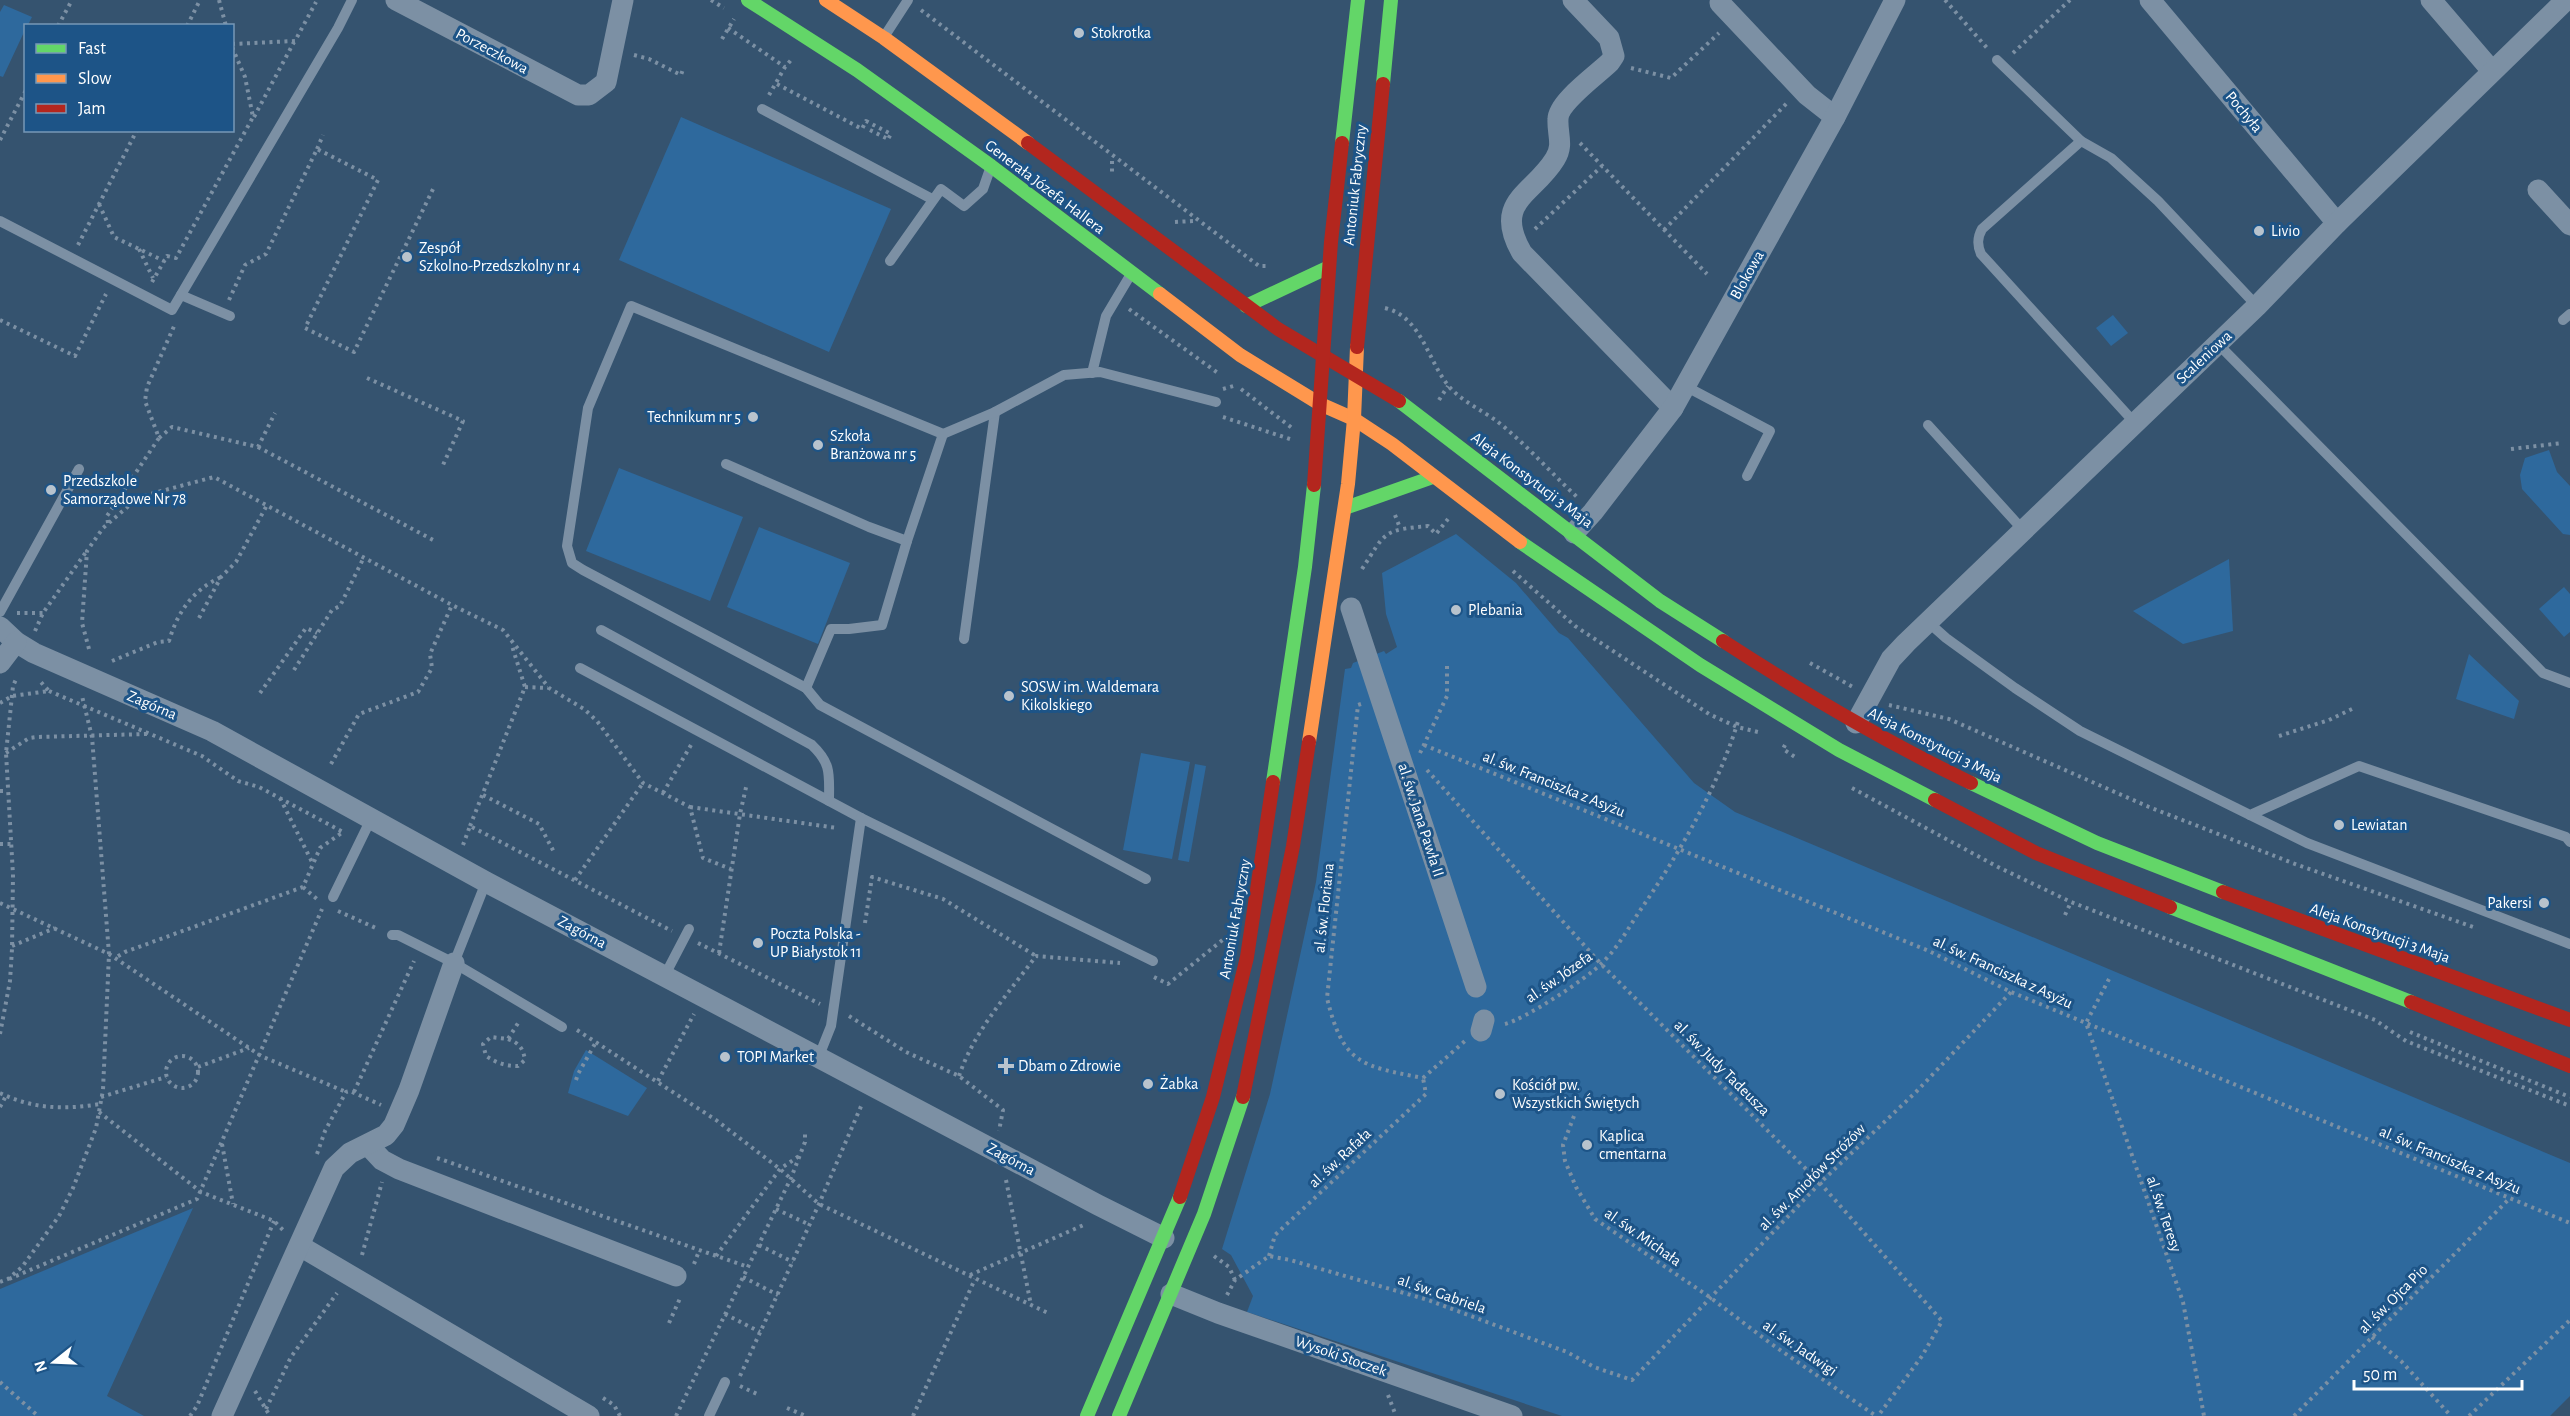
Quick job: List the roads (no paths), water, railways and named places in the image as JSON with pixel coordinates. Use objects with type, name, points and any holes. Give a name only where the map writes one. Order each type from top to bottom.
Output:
[{"type":"main road","name":"Generała Józefa Hallera","points":[[748,0],[857,70],[991,166],[1131,274],[1184,308],[1254,365],[1320,404],[1354,419]]},
{"type":"main road","name":"Generała Józefa Hallera","points":[[826,0],[884,38],[1204,283],[1246,306],[1296,341],[1322,354]]},
{"type":"main road","name":"Antoniuk Fabryczny","points":[[1087,1416],[1164,1238],[1213,1097],[1247,957],[1320,569],[1345,508],[1354,419],[1353,373],[1360,306],[1348,244],[1358,0]]},
{"type":"main road","name":"Antoniuk Fabryczny","points":[[1119,1416],[1204,1214],[1242,1101],[1270,969],[1293,846],[1320,569],[1320,404],[1329,267],[1348,244],[1391,0]]},
{"type":"main road","points":[[1246,306],[1329,267]]},
{"type":"main road","name":"Aleja Konstytucji 3 Maja","points":[[1322,354],[1415,412],[1574,532],[1660,601],[1856,723],[1909,753],[2097,843],[2286,917],[2570,1020]]},
{"type":"main road","points":[[1354,419],[1392,444],[1561,572],[1719,677],[1839,750],[2036,854],[2570,1066]]},
{"type":"main road","points":[[1345,508],[1433,477]]},
{"type":"street","name":"Porzeczkowa","points":[[396,0],[578,96],[589,95],[606,82],[623,0]]},
{"type":"street","points":[[1573,0],[1609,38],[1614,50],[1610,62],[1562,106],[1557,120],[1560,143],[1556,158],[1515,204],[1512,231],[1522,253],[1673,408]]},
{"type":"street","name":"Blokowa","points":[[1574,532],[1593,512],[1673,408],[1835,117],[1895,0]]},
{"type":"street","name":"Pochyła","points":[[2150,0],[2337,223]]},
{"type":"street","points":[[2431,0],[2492,70]]},
{"type":"street","name":"Scaleniowa","points":[[1856,723],[1891,659],[2134,422],[2257,306],[2337,223],[2566,0]]},
{"type":"street","points":[[1726,11],[1807,95],[1835,117]]},
{"type":"street","points":[[2538,190],[2570,225]]},
{"type":"street","name":"al. św. Jana Pawła II","points":[[1352,608],[1379,698],[1410,762],[1476,987]]},
{"type":"street","name":"Zagórna","points":[[0,627],[21,645],[77,673],[212,731],[486,882],[1164,1238]]},
{"type":"street","points":[[0,663],[21,645]]},
{"type":"street","points":[[222,1416],[334,1168],[350,1153],[386,1135],[401,1112],[453,963]]},
{"type":"street","points":[[368,1145],[382,1160],[399,1169],[676,1276]]},
{"type":"street","points":[[300,1246],[589,1416]]},
{"type":"street","name":"Wysoki Stoczek","points":[[1171,1294],[1218,1313],[1512,1416]]},
{"type":"lane","points":[[0,221],[172,310],[352,0]]},
{"type":"lane","points":[[884,38],[908,0]]},
{"type":"lane","points":[[2000,62],[2081,141],[2111,158],[2158,201],[2257,306]]},
{"type":"lane","points":[[762,109],[932,199]]},
{"type":"lane","points":[[2081,141],[1982,229],[1978,236],[1978,246],[1981,254],[2134,422]]},
{"type":"lane","points":[[890,261],[941,189],[964,206],[983,189],[991,166]]},
{"type":"lane","points":[[1092,373],[1106,316],[1131,274]]},
{"type":"lane","points":[[181,295],[227,315]]},
{"type":"lane","points":[[1146,879],[820,705],[806,688],[583,570],[573,563],[567,546],[588,408],[631,306],[943,434],[995,412],[1064,375],[1100,372],[1182,393],[1216,407]]},
{"type":"lane","points":[[2218,344],[2543,673],[2570,683]]},
{"type":"lane","points":[[1685,386],[1770,430],[1747,476]]},
{"type":"lane","points":[[964,639],[995,412]]},
{"type":"lane","points":[[1928,425],[2023,530]]},
{"type":"lane","points":[[806,688],[831,629],[882,625],[943,434]]},
{"type":"lane","points":[[726,464],[869,527],[907,541]]},
{"type":"lane","points":[[2,608],[79,469]]},
{"type":"lane","points":[[1928,622],[2015,688],[2080,731],[2307,843],[2570,944]]},
{"type":"lane","points":[[601,630],[812,745],[825,757],[829,771],[829,801]]},
{"type":"lane","points":[[580,668],[861,818],[1153,961]]},
{"type":"lane","points":[[2250,815],[2359,765],[2566,837],[2570,842]]},
{"type":"lane","points":[[819,1056],[831,1026],[861,818]]},
{"type":"lane","points":[[333,897],[371,819]]},
{"type":"lane","points":[[453,963],[486,882]]},
{"type":"lane","points":[[664,975],[690,929]]},
{"type":"lane","points":[[392,935],[398,935],[453,963],[562,1027]]},
{"type":"lane","points":[[709,1416],[725,1382]]},
{"type":"place","name":"Stokrotka","points":[[1079,33]]},
{"type":"place","name":"Livio","points":[[2259,231]]},
{"type":"place","name":"Zespół Szkolno-Przedszkolny nr 4","points":[[407,257]]},
{"type":"place","name":"Technikum nr 5","points":[[753,417]]},
{"type":"place","name":"Szkoła Branżowa nr 5","points":[[818,445]]},
{"type":"place","name":"Przedszkole Samorządowe Nr 78","points":[[51,490]]},
{"type":"place","name":"Plebania","points":[[1456,610]]},
{"type":"place","name":"SOSW im. Waldemara Kikolskiego","points":[[1009,696]]},
{"type":"place","name":"Lewiatan","points":[[2339,825]]},
{"type":"place","name":"Pakersi","points":[[2544,903]]},
{"type":"place","name":"Poczta Polska - UP Białystok 11","points":[[758,943]]},
{"type":"place","name":"TOPI Market","points":[[725,1057]]},
{"type":"place","name":"Dbam o Zdrowie","points":[[1006,1066]]},
{"type":"place","name":"Żabka","points":[[1148,1084]]},
{"type":"place","name":"Kościół pw. Wszystkich Świętych","points":[[1500,1094]]},
{"type":"place","name":"Kaplica cmentarna","points":[[1587,1145]]}]
